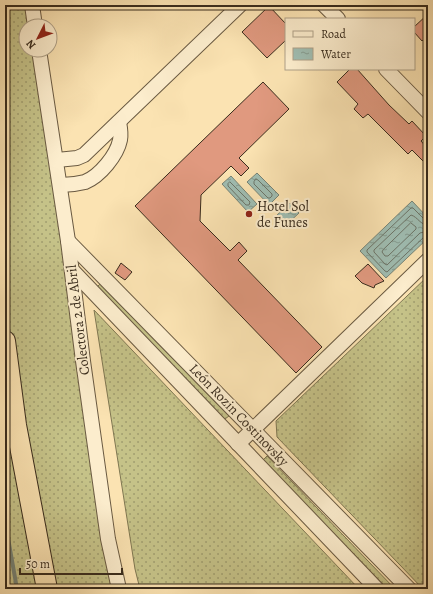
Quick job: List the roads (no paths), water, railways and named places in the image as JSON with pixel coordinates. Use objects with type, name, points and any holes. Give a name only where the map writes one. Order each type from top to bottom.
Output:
[{"type":"highway","points":[[5,341],[16,426],[47,589]]},
{"type":"street","points":[[32,5],[34,18]]},
{"type":"street","points":[[57,160],[80,157],[120,122],[240,5]]},
{"type":"street","points":[[324,5],[337,18]]},
{"type":"street","name":"Colectora 2 de Abril","points":[[40,58],[61,186],[83,362],[108,539],[119,589]]},
{"type":"street","points":[[387,70],[428,112]]},
{"type":"street","points":[[61,186],[87,181],[114,157],[120,140],[120,122]]},
{"type":"street","name":"León Rozin Costinovsky","points":[[68,241],[409,589]]},
{"type":"street","points":[[238,444],[428,260]]},
{"type":"street","name":"León Rozin Costinovsky","points":[[72,270],[377,589]]},
{"type":"water","points":[[257,173],[279,195],[269,205],[247,182]]},
{"type":"water","points":[[231,176],[257,204],[248,212],[222,184]]},
{"type":"water","points":[[412,201],[428,218],[428,238],[386,278],[360,251]]},
{"type":"water","points":[[290,203],[299,213],[285,226],[276,216]]},
{"type":"waterway","points":[[5,521],[17,589]]},
{"type":"place","name":"Hotel Sol de Funes","points":[[249,214]]}]
